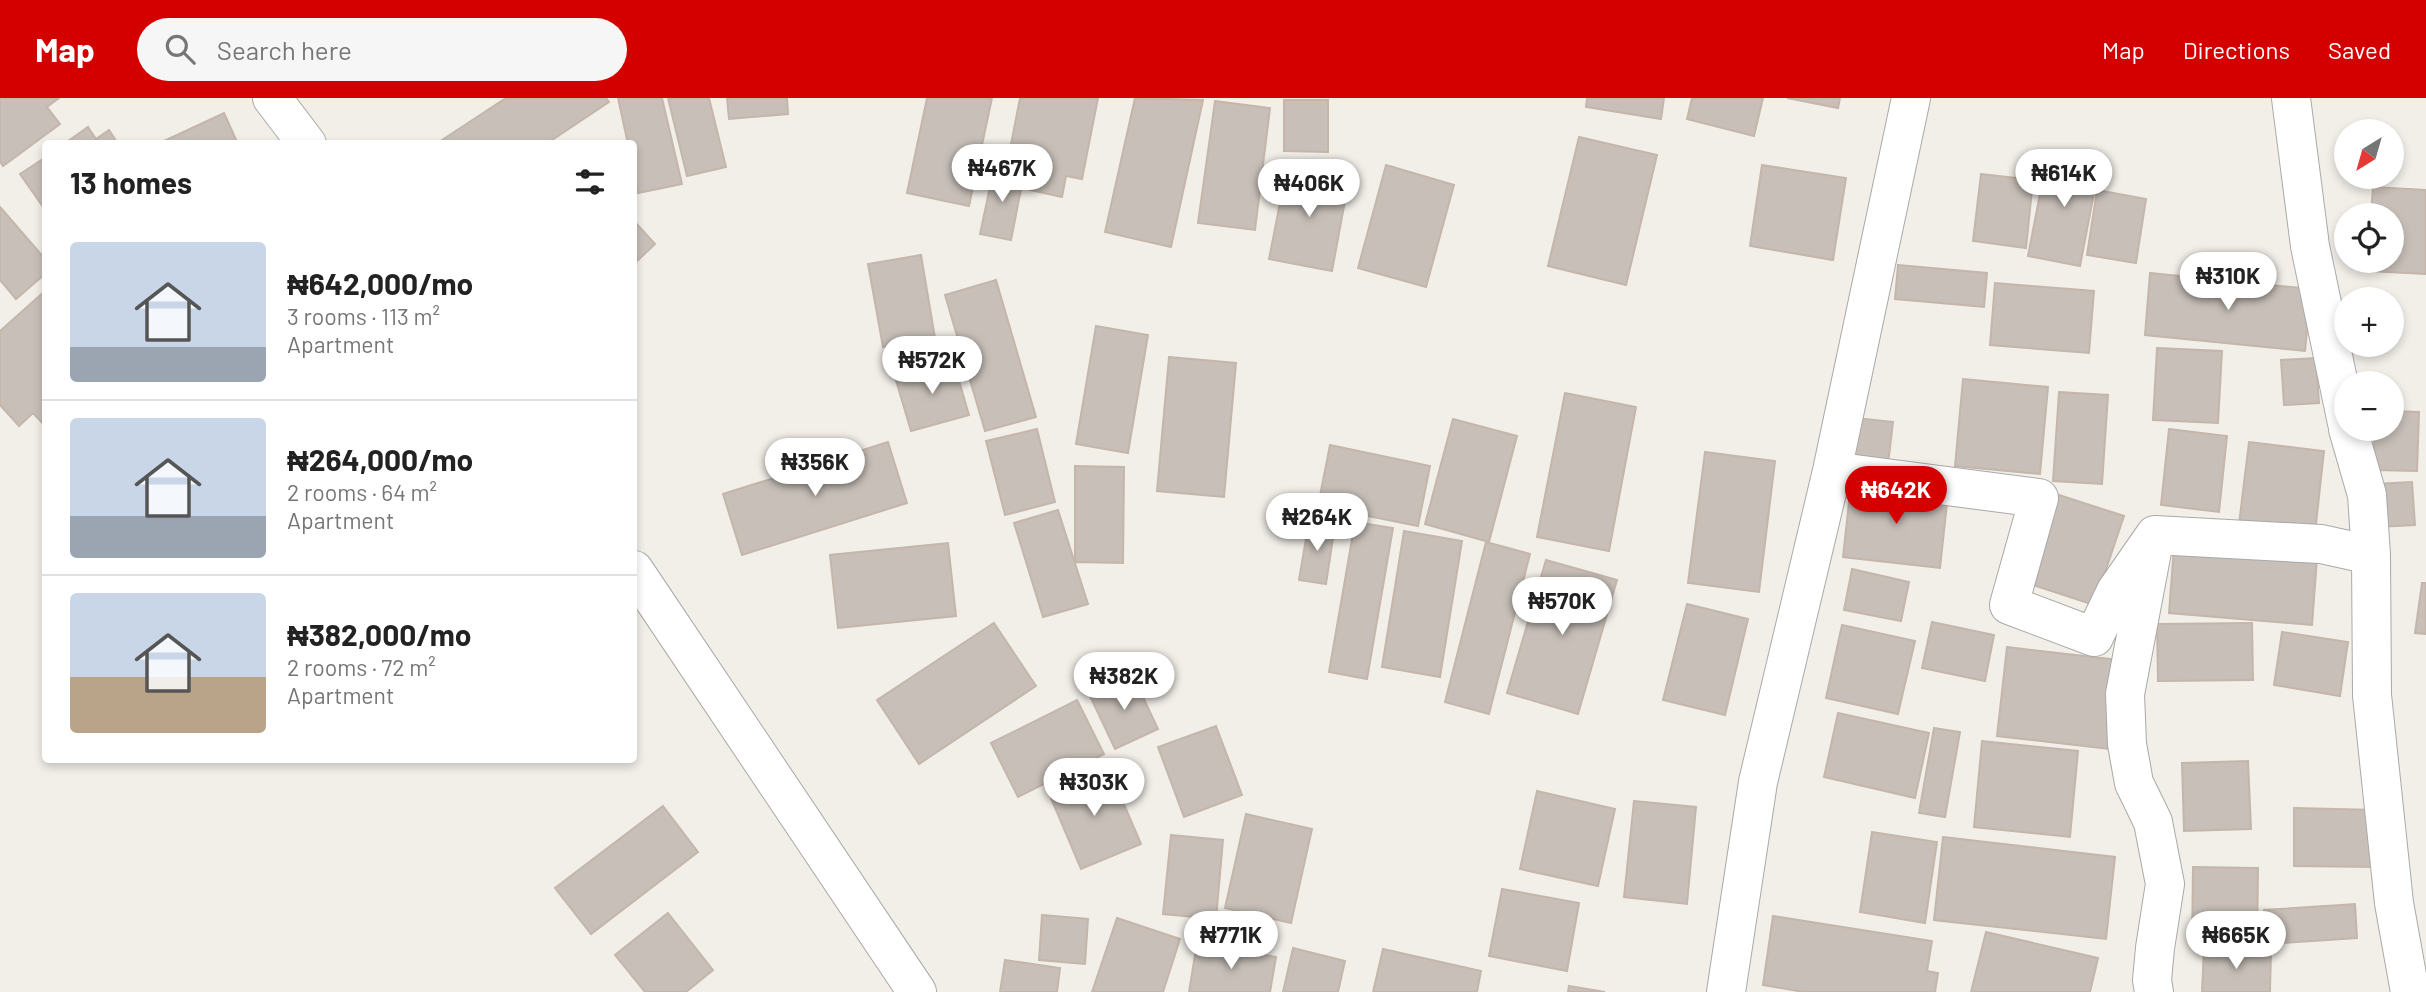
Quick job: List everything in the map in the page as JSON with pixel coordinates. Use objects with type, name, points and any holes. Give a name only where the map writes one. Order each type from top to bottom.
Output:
[{"type":"street","points":[[272,98],[304,140]]},
{"type":"street","points":[[1726,992],[1758,782],[1832,471],[1911,98]]},
{"type":"street","points":[[2291,98],[2310,246],[2336,371]]},
{"type":"street","points":[[2351,441],[2367,495],[2371,555],[2372,695],[2394,903],[2410,992]]},
{"type":"street","points":[[1832,471],[2039,498],[2009,605],[2094,637],[2116,591],[2155,535]]},
{"type":"street","points":[[2155,535],[2321,544],[2371,555]]},
{"type":"street","points":[[2154,992],[2154,958],[2165,884],[2153,821],[2133,783],[2127,744],[2125,694],[2155,535]]},
{"type":"street","points":[[637,574],[918,992]]},
{"type":"building","points":[[0,98],[59,98],[47,107],[60,124],[3,166],[0,161]]},
{"type":"building","points":[[506,98],[606,98],[609,102],[552,140],[442,140]]},
{"type":"building","points":[[618,98],[662,98],[682,184],[638,193],[637,140],[627,140]]},
{"type":"building","points":[[668,98],[709,98],[726,167],[687,176]]},
{"type":"building","points":[[727,98],[787,98],[788,114],[729,119]]},
{"type":"building","points":[[927,98],[992,98],[969,206],[907,193]]},
{"type":"building","points":[[1020,98],[1098,98],[1082,179],[1066,176],[1062,197],[1030,190],[1034,170],[1007,165]]},
{"type":"building","points":[[1135,98],[1203,100],[1171,247],[1105,232]]},
{"type":"building","points":[[1587,98],[1664,98],[1661,119],[1586,107]]},
{"type":"building","points":[[1692,98],[1763,98],[1754,136],[1687,119]]},
{"type":"building","points":[[1787,98],[1840,98],[1838,108]]},
{"type":"building","points":[[1284,100],[1328,100],[1328,152],[1284,151]]},
{"type":"building","points":[[1215,101],[1270,108],[1255,230],[1198,223]]},
{"type":"building","points":[[224,113],[236,140],[166,140]]},
{"type":"building","points":[[88,127],[96,139],[109,130],[115,140],[70,140]]},
{"type":"building","points":[[1579,137],[1657,155],[1626,285],[1548,266]]},
{"type":"building","points":[[2048,152],[2100,162],[2080,266],[2028,256]]},
{"type":"building","points":[[42,160],[42,205],[20,174]]},
{"type":"building","points":[[1386,165],[1454,185],[1426,287],[1358,268]]},
{"type":"building","points":[[1762,165],[1846,178],[1833,260],[1750,246]]},
{"type":"building","points":[[1287,167],[1349,179],[1332,271],[1269,259]]},
{"type":"building","points":[[994,168],[1024,174],[1011,240],[980,234]]},
{"type":"building","points":[[1981,174],[2033,180],[2026,248],[1973,241]]},
{"type":"building","points":[[2373,189],[2426,190],[2426,274],[2404,273],[2404,203],[2372,203]]},
{"type":"building","points":[[2097,190],[2146,199],[2136,263],[2087,255]]},
{"type":"building","points":[[0,207],[42,255],[42,276],[16,299],[0,280]]},
{"type":"building","points":[[637,224],[655,244],[637,261]]},
{"type":"building","points":[[921,255],[935,338],[883,347],[868,264]]},
{"type":"building","points":[[1898,265],[1987,273],[1984,307],[1895,299]]},
{"type":"building","points":[[2150,273],[2311,289],[2305,351],[2145,335]]},
{"type":"building","points":[[996,280],[1036,417],[985,431],[945,295]]},
{"type":"building","points":[[1995,283],[2094,291],[2089,353],[1990,345]]},
{"type":"building","points":[[42,294],[42,423],[33,413],[19,426],[0,405],[0,331]]},
{"type":"building","points":[[1096,326],[1148,335],[1128,453],[1076,444]]},
{"type":"building","points":[[2157,348],[2222,351],[2218,423],[2153,420]]},
{"type":"building","points":[[1169,357],[1236,363],[1224,497],[1157,491]]},
{"type":"building","points":[[2316,358],[2319,403],[2284,405],[2281,360]]},
{"type":"building","points":[[953,360],[969,415],[911,431],[895,377]]},
{"type":"building","points":[[1963,379],[2048,387],[2040,474],[1955,466]]},
{"type":"building","points":[[2059,392],[2108,395],[2102,484],[2053,481]]},
{"type":"building","points":[[1565,393],[1636,407],[1609,551],[1537,537]]},
{"type":"building","points":[[2404,411],[2419,412],[2417,471],[2373,470],[2374,441],[2404,441]]},
{"type":"building","points":[[1855,418],[1893,422],[1887,473],[1849,468]]},
{"type":"building","points":[[1453,419],[1517,436],[1489,542],[1425,524]]},
{"type":"building","points":[[1037,429],[1055,502],[1005,515],[986,441]]},
{"type":"building","points":[[2169,429],[2227,436],[2219,512],[2161,505]]},
{"type":"building","points":[[888,442],[907,503],[742,555],[723,494]]},
{"type":"building","points":[[2249,442],[2324,451],[2315,533],[2239,524]]},
{"type":"building","points":[[1330,445],[1430,466],[1418,526],[1318,506]]},
{"type":"building","points":[[1705,452],[1775,461],[1759,592],[1688,583]]},
{"type":"building","points":[[1075,466],[1124,467],[1123,563],[1075,562]]},
{"type":"building","points":[[2412,482],[2415,525],[2377,527],[2375,484]]},
{"type":"building","points":[[1851,484],[1948,494],[1940,568],[1843,557]]},
{"type":"building","points":[[2059,495],[2124,516],[2094,605],[2030,584]]},
{"type":"building","points":[[1058,510],[1088,604],[1043,617],[1014,523]]},
{"type":"building","points":[[1309,521],[1335,525],[1326,584],[1299,580]]},
{"type":"building","points":[[1355,522],[1393,528],[1367,679],[1329,672]]},
{"type":"building","points":[[1404,531],[1462,541],[1440,677],[1382,667]]},
{"type":"building","points":[[1486,542],[1530,554],[1489,714],[1445,702]]},
{"type":"building","points":[[948,543],[956,616],[838,628],[830,555]]},
{"type":"building","points":[[2174,547],[2317,558],[2312,625],[2169,613]]},
{"type":"building","points":[[1546,560],[1617,580],[1578,714],[1507,693]]},
{"type":"building","points":[[1852,569],[1909,582],[1901,621],[1844,610]]},
{"type":"building","points":[[2422,583],[2426,583],[2426,634],[2415,633]]},
{"type":"building","points":[[1687,604],[1748,619],[1725,715],[1663,700]]},
{"type":"building","points":[[1932,622],[1994,635],[1985,681],[1922,668]]},
{"type":"building","points":[[994,623],[1036,686],[919,764],[877,700]]},
{"type":"building","points":[[2252,623],[2253,680],[2158,681],[2157,624]]},
{"type":"building","points":[[1842,625],[1915,641],[1898,714],[1826,698]]},
{"type":"building","points":[[2282,632],[2348,642],[2340,696],[2274,685]]},
{"type":"building","points":[[2007,647],[2118,660],[2109,749],[1997,736]]},
{"type":"building","points":[[1133,676],[1158,729],[1115,749],[1090,696]]},
{"type":"building","points":[[1077,700],[1104,754],[1018,797],[991,743]]},
{"type":"building","points":[[1838,713],[1929,733],[1915,798],[1824,777]]},
{"type":"building","points":[[1216,726],[1242,795],[1184,817],[1158,747]]},
{"type":"building","points":[[1934,728],[1960,732],[1945,817],[1919,813]]},
{"type":"building","points":[[1982,741],[2078,751],[2070,837],[1974,827]]},
{"type":"building","points":[[2248,761],[2251,829],[2184,831],[2182,763]]},
{"type":"building","points":[[1108,767],[1141,844],[1081,869],[1048,791]]},
{"type":"building","points":[[1537,791],[1615,809],[1598,886],[1520,869]]},
{"type":"building","points":[[1634,801],[1696,807],[1687,904],[1624,897]]},
{"type":"building","points":[[663,806],[698,852],[591,934],[555,888]]},
{"type":"building","points":[[2294,808],[2376,810],[2376,867],[2294,866]]},
{"type":"building","points":[[1246,814],[1312,829],[1291,923],[1225,908]]},
{"type":"building","points":[[1872,832],[1937,842],[1925,923],[1860,912]]},
{"type":"building","points":[[1171,835],[1223,840],[1216,919],[1163,914]]},
{"type":"building","points":[[1943,837],[2115,857],[2106,939],[1934,920]]},
{"type":"building","points":[[2193,867],[2258,868],[2257,945],[2192,944]]},
{"type":"building","points":[[1502,889],[1579,903],[1567,971],[1489,956]]},
{"type":"building","points":[[2355,904],[2357,938],[2265,944],[2264,910]]},
{"type":"building","points":[[668,913],[713,970],[686,992],[645,992],[615,955]]},
{"type":"building","points":[[1042,915],[1088,919],[1085,964],[1039,960]]},
{"type":"building","points":[[1773,916],[1932,941],[1927,971],[1938,973],[1935,992],[1804,992],[1763,985]]},
{"type":"building","points":[[1117,918],[1180,939],[1163,992],[1092,992]]},
{"type":"building","points":[[1986,932],[2098,958],[2090,992],[1971,992]]},
{"type":"building","points":[[1197,943],[1276,957],[1270,992],[1189,992]]},
{"type":"building","points":[[1293,948],[1345,961],[1338,992],[1283,992]]},
{"type":"building","points":[[2204,948],[2271,950],[2270,992],[2202,992]]},
{"type":"building","points":[[1383,949],[1481,971],[1477,992],[1373,992]]},
{"type":"building","points":[[1005,960],[1060,968],[1057,992],[1000,992]]},
{"type":"building","points":[[1569,986],[1605,992],[1568,992]]}]
